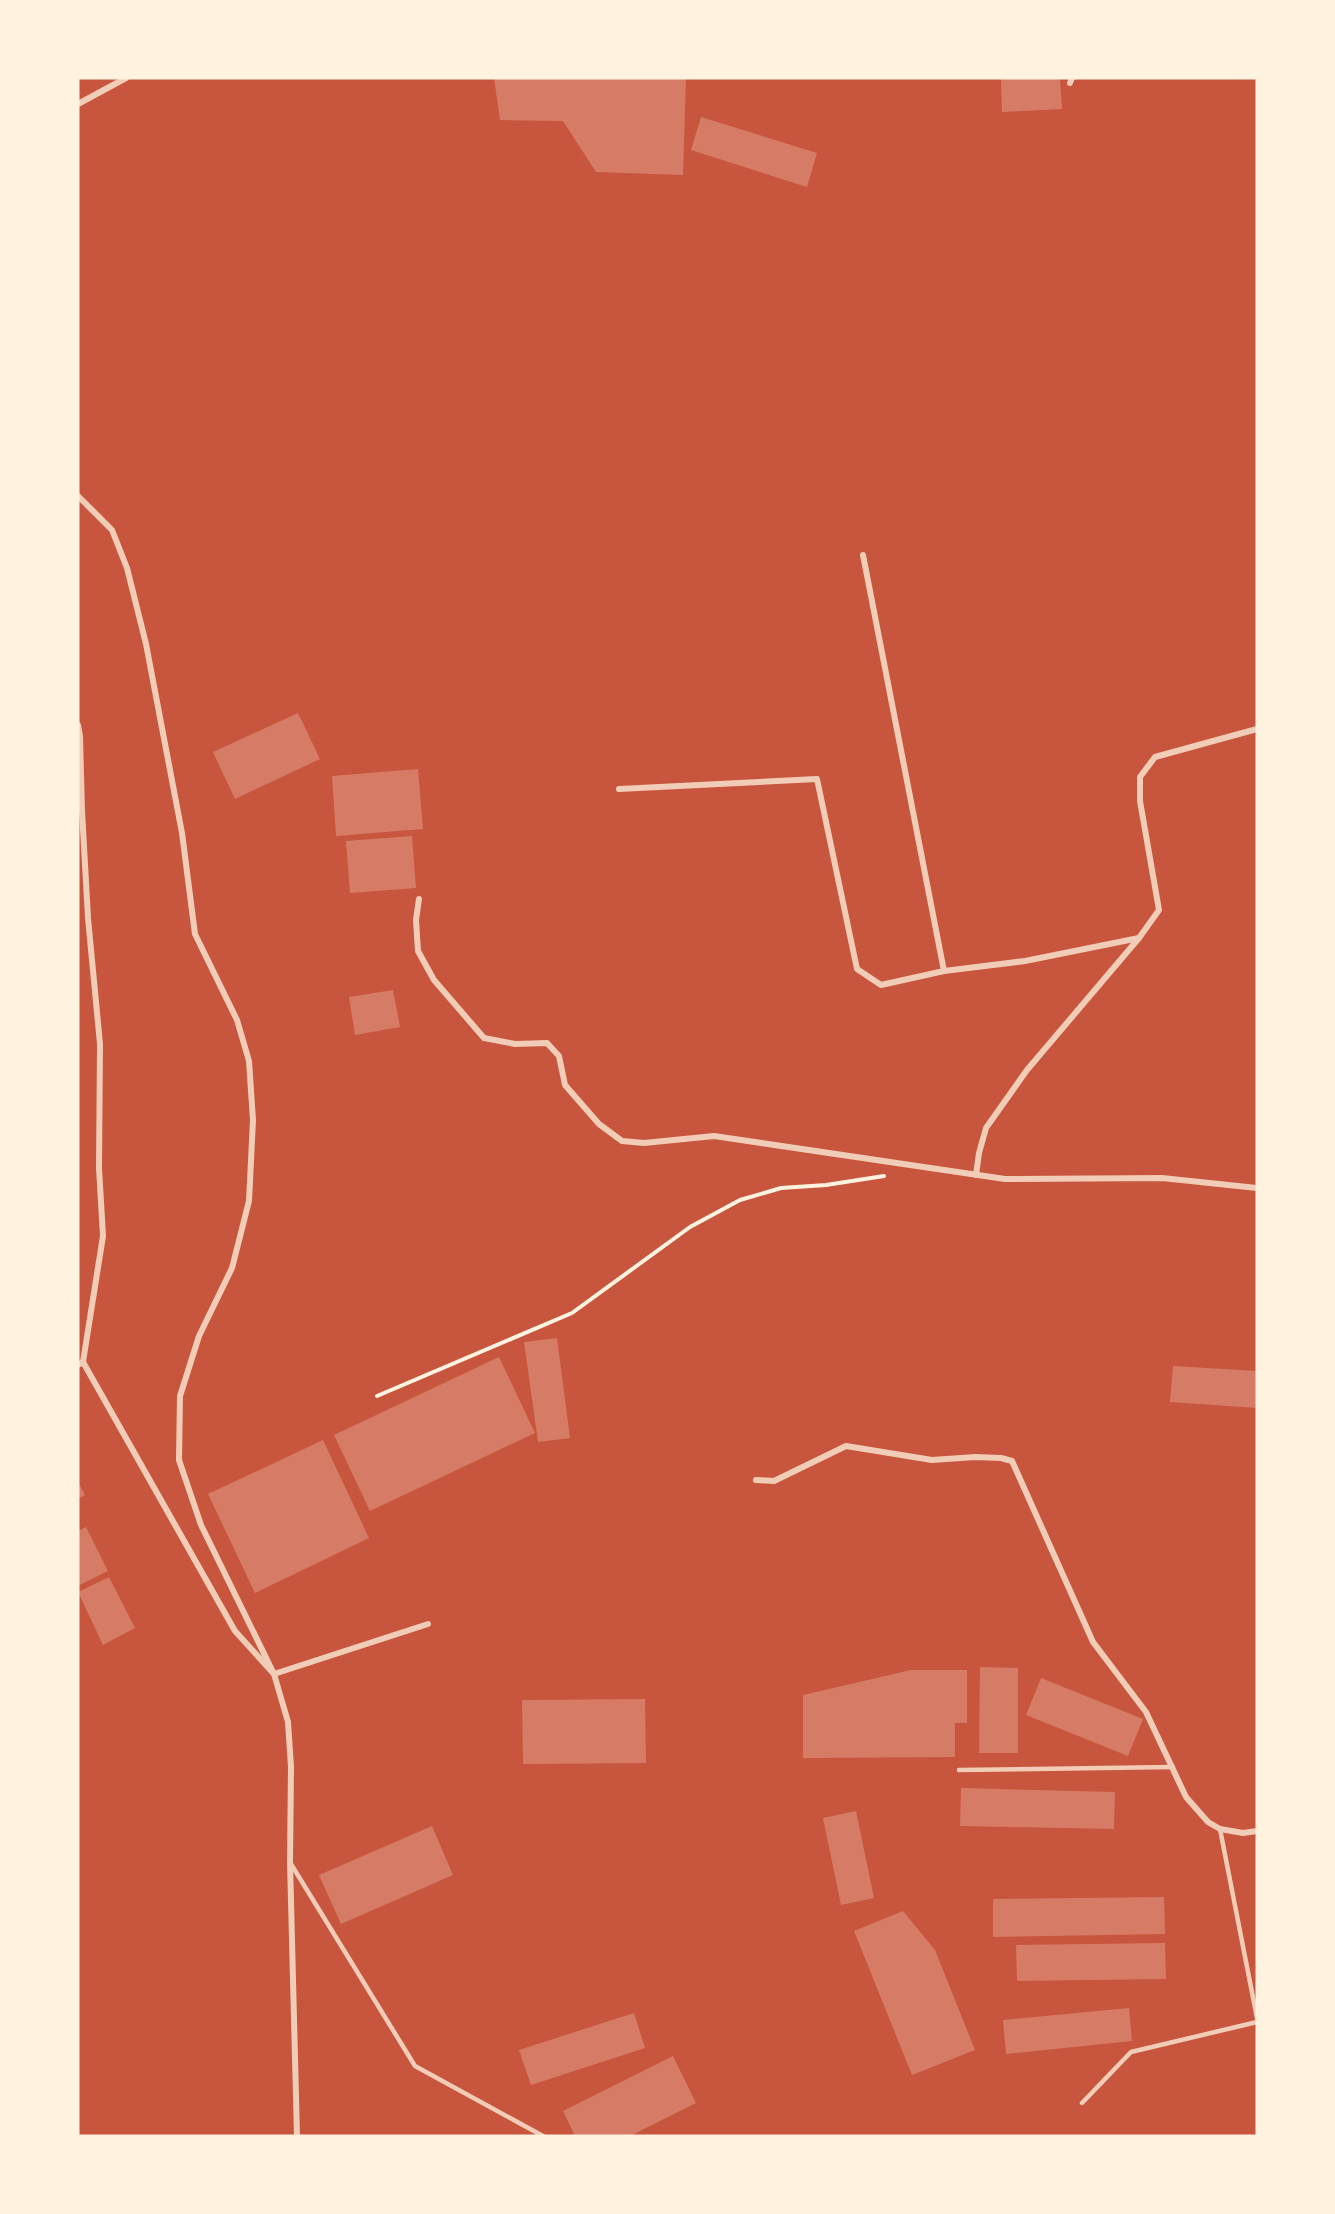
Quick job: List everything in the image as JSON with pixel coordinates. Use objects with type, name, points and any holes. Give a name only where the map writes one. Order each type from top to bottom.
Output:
[{"type":"street","points":[[78,104],[126,78]]},
{"type":"street","points":[[78,496],[112,530],[127,568],[146,644],[182,833],[195,934],[237,1020],[249,1061],[253,1120],[249,1201],[232,1268],[199,1336],[180,1396],[179,1460],[201,1525],[274,1674],[288,1722],[291,1767],[290,1862],[297,2136]]},
{"type":"street","points":[[863,555],[944,971]]},
{"type":"street","points":[[78,725],[88,918],[100,1044],[99,1168],[103,1236],[96,1292],[81,1363],[234,1631],[274,1674]]},
{"type":"street","points":[[976,1175],[979,1153],[987,1128],[1027,1070],[1139,938],[1159,910],[1140,801],[1140,777],[1155,757],[1257,729]]},
{"type":"street","points":[[619,789],[817,779],[857,969],[881,985],[944,971],[1025,961],[1139,938]]},
{"type":"street","points":[[419,898],[416,920],[418,951],[434,980],[484,1038],[515,1044],[547,1043],[559,1056],[565,1085],[599,1124],[622,1141],[644,1143],[714,1136],[1005,1179],[1162,1178],[1257,1188]]},
{"type":"street","points":[[756,1480],[774,1481],[846,1446],[932,1460],[975,1457],[1001,1458],[1012,1461],[1093,1642],[1146,1713],[1186,1797],[1208,1822],[1220,1829],[1244,1833],[1257,1831]]},
{"type":"street","points":[[274,1674],[428,1623]]},
{"type":"lane","points":[[959,1770],[1173,1767]]},
{"type":"lane","points":[[1082,2103],[1131,2052],[1257,2020],[1220,1829]]},
{"type":"lane","points":[[290,1862],[415,2066],[543,2136]]},
{"type":"path","points":[[377,1396],[572,1313],[690,1227],[740,1200],[781,1188],[826,1185],[895,1174]]},
{"type":"building","points":[[494,78],[686,78],[683,175],[596,172],[563,121],[500,120]]},
{"type":"building","points":[[1001,78],[1060,78],[1062,109],[1002,112]]},
{"type":"building","points":[[701,117],[817,153],[807,187],[691,150]]},
{"type":"building","points":[[298,713],[320,759],[235,799],[213,752]]},
{"type":"building","points":[[418,769],[423,829],[336,836],[332,776]]},
{"type":"building","points":[[412,836],[416,888],[350,893],[346,841]]},
{"type":"building","points":[[393,990],[400,1027],[355,1035],[349,997]]},
{"type":"building","points":[[557,1338],[570,1438],[538,1442],[524,1342]]},
{"type":"building","points":[[499,1357],[535,1433],[370,1511],[334,1435]]},
{"type":"building","points":[[1173,1366],[1257,1371],[1257,1408],[1170,1402]]},
{"type":"building","points":[[323,1440],[369,1538],[255,1593],[208,1494]]},
{"type":"building","points":[[78,1482],[85,1495],[78,1499]]},
{"type":"building","points":[[86,1527],[108,1571],[78,1586],[78,1531]]},
{"type":"building","points":[[109,1577],[135,1628],[103,1645],[78,1592]]},
{"type":"building","points":[[980,1667],[1018,1668],[1018,1753],[979,1753]]},
{"type":"building","points":[[911,1670],[967,1670],[967,1723],[955,1723],[955,1757],[803,1758],[803,1695]]},
{"type":"building","points":[[1041,1678],[1143,1719],[1128,1756],[1026,1715]]},
{"type":"building","points":[[645,1699],[646,1763],[523,1764],[522,1700]]},
{"type":"building","points":[[961,1788],[1115,1792],[1114,1829],[960,1826]]},
{"type":"building","points":[[856,1811],[874,1898],[841,1905],[823,1818]]},
{"type":"building","points":[[432,1826],[453,1875],[341,1924],[319,1875]]},
{"type":"building","points":[[1164,1897],[1165,1934],[993,1937],[993,1899]]},
{"type":"building","points":[[903,1911],[935,1950],[975,2050],[912,2075],[854,1931]]},
{"type":"building","points":[[1165,1943],[1166,1979],[1017,1981],[1016,1945]]},
{"type":"building","points":[[1129,2008],[1132,2041],[1006,2054],[1003,2020]]},
{"type":"building","points":[[634,2013],[645,2048],[531,2085],[519,2050]]},
{"type":"building","points":[[673,2056],[696,2103],[630,2136],[575,2136],[563,2111]]}]
